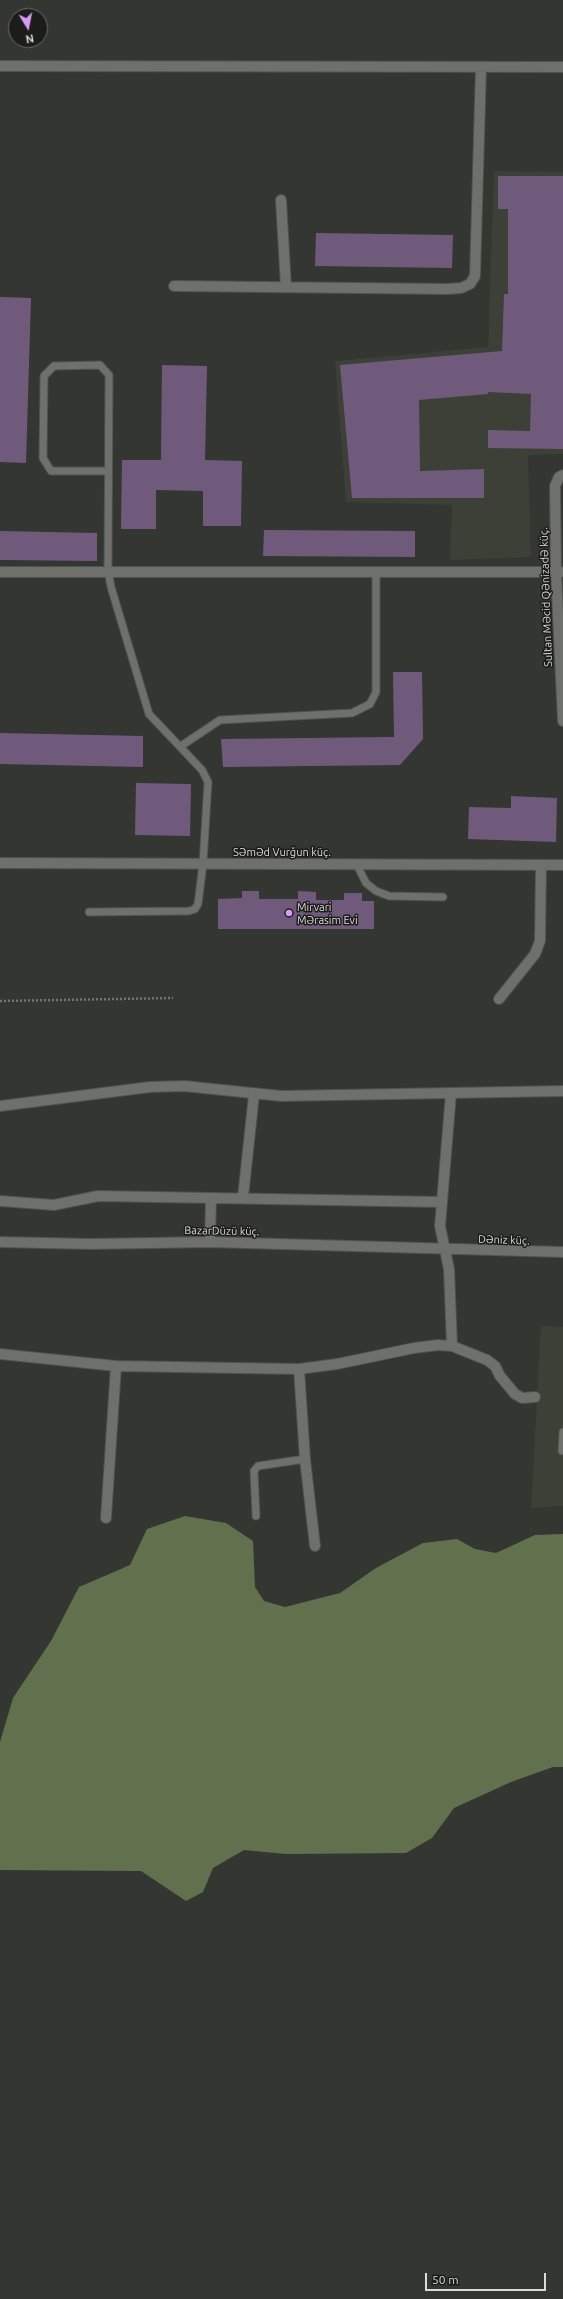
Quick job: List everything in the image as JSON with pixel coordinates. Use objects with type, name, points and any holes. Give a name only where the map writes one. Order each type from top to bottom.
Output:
[{"type":"street","points":[[0,66],[563,67]]},
{"type":"street","points":[[174,286],[448,289],[461,288],[470,284],[475,276],[480,66]]},
{"type":"street","points":[[281,200],[286,287]]},
{"type":"street","name":"Sultan Məcid Qənizadə küç.","points":[[563,475],[559,477],[555,486],[563,721]]},
{"type":"street","points":[[0,572],[108,570],[376,573],[559,572]]},
{"type":"street","name":"Səməd Vurğun küç.","points":[[0,863],[563,865]]},
{"type":"street","points":[[499,999],[535,954],[540,941],[541,866]]},
{"type":"street","points":[[0,1106],[150,1087],[184,1086],[254,1095],[563,1091]]},
{"type":"street","points":[[451,1093],[440,1226],[449,1269],[452,1346]]},
{"type":"street","points":[[243,1198],[254,1095]]},
{"type":"street","points":[[0,1201],[54,1205],[98,1196],[441,1202]]},
{"type":"street","points":[[210,1242],[211,1198]]},
{"type":"street","name":"BazarDüzü küç.","points":[[0,1242],[90,1244],[210,1242],[444,1250]]},
{"type":"street","name":"Dəniz küç.","points":[[444,1250],[563,1252]]},
{"type":"street","points":[[0,1354],[116,1366],[299,1369],[337,1364],[414,1348],[438,1345],[452,1346],[487,1360],[494,1366],[515,1394],[522,1398],[535,1397]]},
{"type":"street","points":[[106,1518],[116,1366]]},
{"type":"street","points":[[299,1369],[305,1459],[315,1546]]},
{"type":"lane","points":[[89,912],[189,911],[195,909],[198,904],[203,864],[208,782],[202,770],[181,746],[149,714],[108,570],[109,375],[100,365],[54,366],[44,376],[43,458],[51,471],[108,470]]},
{"type":"lane","points":[[181,746],[220,720],[352,712],[370,704],[376,692],[376,573]]},
{"type":"lane","points":[[357,865],[366,883],[376,891],[390,896],[443,897]]},
{"type":"lane","points":[[562,1451],[563,1432]]},
{"type":"lane","points":[[256,1516],[254,1472],[258,1466],[305,1459]]},
{"type":"path","points":[[0,1001],[173,998]]},
{"type":"shaded area","points":[[494,171],[563,172],[563,454],[528,455],[531,557],[450,560],[452,505],[346,502],[335,361],[488,347]]},
{"type":"shaded area","points":[[541,1326],[563,1327],[563,1506],[531,1508]]},
{"type":"shaded area","points":[[185,1516],[226,1523],[253,1541],[255,1587],[264,1601],[285,1607],[340,1593],[376,1568],[423,1543],[457,1539],[475,1549],[496,1553],[535,1535],[563,1534],[563,1767],[553,1767],[511,1782],[454,1808],[432,1838],[406,1853],[286,1854],[244,1850],[213,1868],[203,1892],[186,1901],[141,1871],[0,1870],[0,1742],[13,1698],[51,1641],[79,1587],[130,1565],[147,1529]]},
{"type":"building","points":[[498,176],[563,176],[563,449],[488,448],[488,430],[530,431],[531,394],[488,392],[488,394],[419,400],[420,471],[484,469],[484,498],[352,498],[340,365],[502,351],[504,294],[508,294],[508,209],[498,209]]},
{"type":"building","points":[[316,233],[453,235],[452,268],[315,266]]},
{"type":"building","points":[[0,297],[31,298],[26,463],[0,462]]},
{"type":"building","points":[[162,365],[207,366],[205,460],[242,461],[241,526],[203,526],[203,491],[156,490],[156,529],[121,529],[122,460],[161,460]]},
{"type":"building","points":[[264,530],[415,531],[415,557],[263,556]]},
{"type":"building","points":[[0,531],[97,533],[97,561],[0,560]]},
{"type":"building","points":[[393,672],[422,672],[423,739],[400,765],[223,767],[221,739],[394,737]]},
{"type":"building","points":[[0,733],[143,736],[143,767],[0,764]]},
{"type":"building","points":[[136,783],[191,784],[190,836],[135,835]]},
{"type":"building","points":[[511,796],[557,798],[556,842],[468,839],[469,807],[511,808]]},
{"type":"building","points":[[242,891],[259,891],[259,899],[298,899],[298,891],[316,892],[316,900],[344,900],[344,893],[362,893],[362,901],[374,901],[374,929],[218,929],[218,899],[242,898]]},
{"type":"place","name":"Mirvari Mərasim Evi","points":[[289,913]]}]
